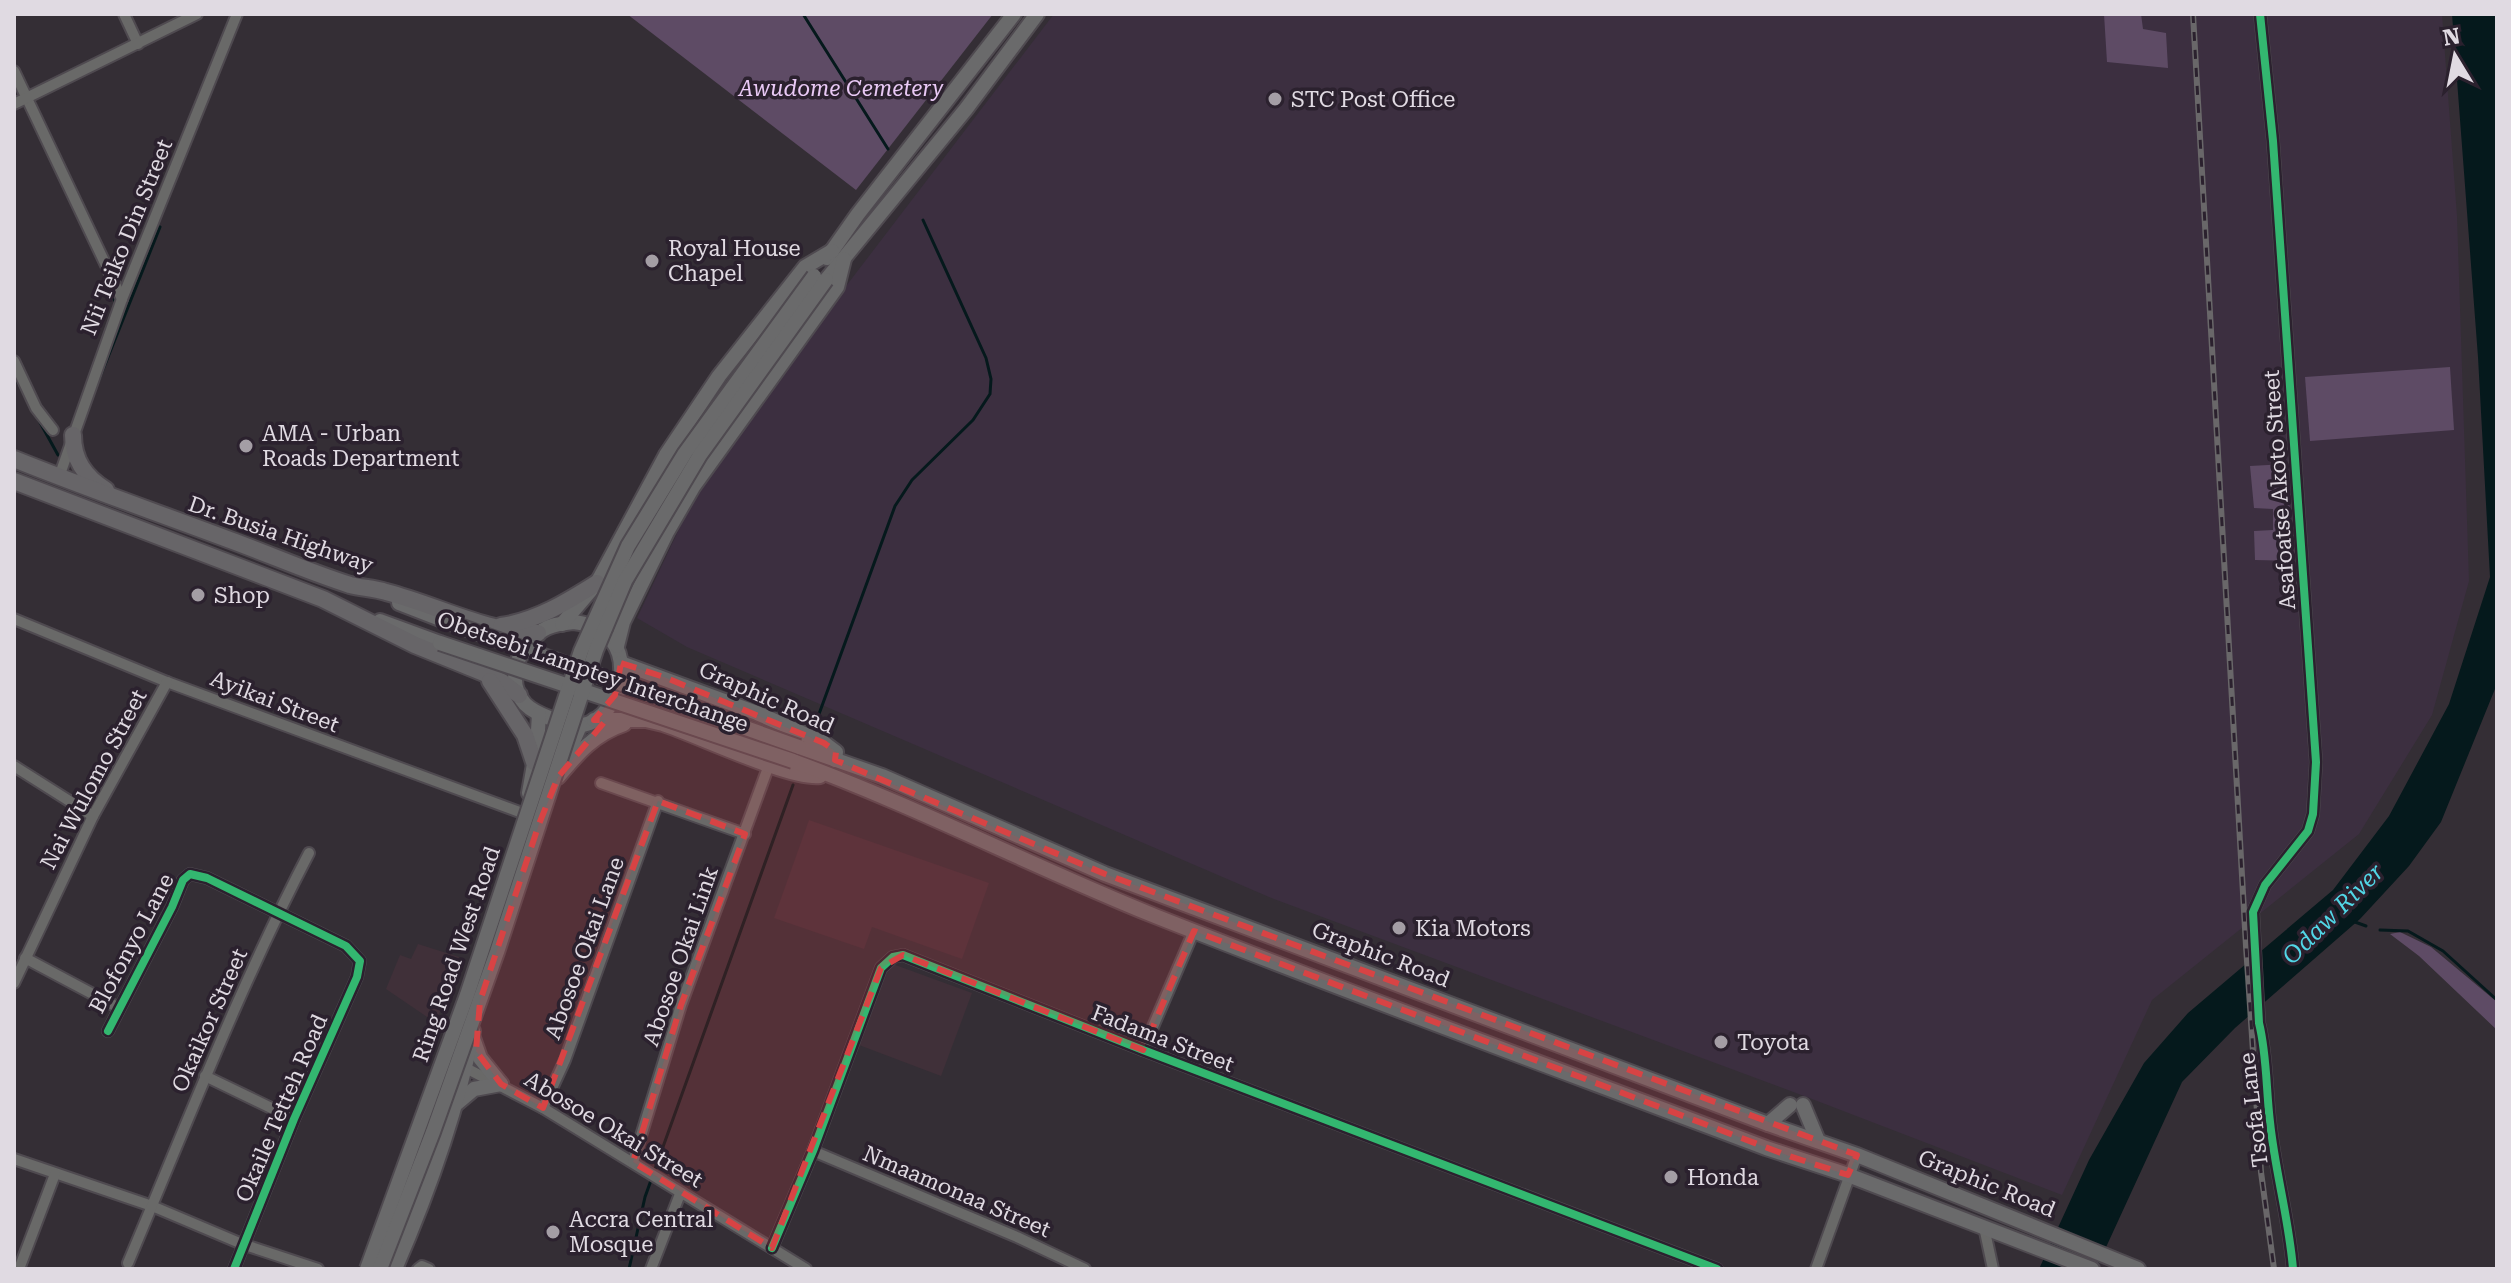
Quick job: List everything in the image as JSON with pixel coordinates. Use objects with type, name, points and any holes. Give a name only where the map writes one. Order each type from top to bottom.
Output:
[{"type":"highway","points":[[73,435],[74,454],[79,465],[100,486],[128,503]]},
{"type":"highway","name":"Dr. Busia Highway","points":[[14,459],[352,586],[385,591],[492,627],[538,633]]},
{"type":"highway","points":[[14,471],[54,486],[64,499]]},
{"type":"highway","name":"Dr. Busia Highway","points":[[14,481],[343,607],[415,645],[484,673],[519,695]]},
{"type":"highway","points":[[492,627],[516,624],[565,603],[597,583]]},
{"type":"highway","points":[[484,673],[525,735],[534,762]]},
{"type":"main road","points":[[617,646],[603,631],[593,626],[583,623],[553,625],[538,633],[519,656],[515,676],[519,695],[539,714],[566,724],[587,723],[615,695],[621,663],[617,646],[623,622],[693,487],[837,287],[838,255],[868,201],[1014,14]]},
{"type":"main road","points":[[588,650],[636,560],[688,474],[820,278],[838,255],[883,212],[1037,14]]},
{"type":"main road","points":[[562,624],[597,583],[666,455],[697,407],[805,267],[838,255]]},
{"type":"main road","name":"Obetsebi Lamptey Interchange","points":[[352,586],[835,760]]},
{"type":"main road","name":"Obetsebi Lamptey Interchange","points":[[343,607],[440,643],[829,774]]},
{"type":"main road","name":"Ring Road West Road","points":[[367,1269],[588,650]]},
{"type":"main road","name":"Ring Road West Road","points":[[380,1269],[493,966],[588,650]]},
{"type":"main road","name":"Graphic Road","points":[[621,663],[757,713],[836,752],[835,760],[882,776],[1105,874],[1857,1155],[2131,1266]]},
{"type":"main road","name":"Ring Road West Road","points":[[360,1269],[525,814],[539,714]]},
{"type":"main road","points":[[558,777],[587,743],[605,730],[635,720]]},
{"type":"main road","name":"Graphic Road","points":[[587,723],[635,720],[663,724],[804,776],[829,774],[1052,873],[1194,931],[2092,1269]]},
{"type":"main road","name":"Ring Road West Road","points":[[395,1269],[455,1106],[488,967],[558,777],[587,723]]},
{"type":"main road","points":[[455,1106],[474,1089],[501,1084],[480,1058],[473,1035]]},
{"type":"main road","points":[[1768,1124],[1796,1105],[1818,1141]]},
{"type":"street","points":[[124,14],[138,44]]},
{"type":"street","points":[[14,104],[197,14]]},
{"type":"street","name":"Nii Teiko Din Street","points":[[59,477],[122,299],[237,14]]},
{"type":"street","name":"Asafoatse Akoto Street","points":[[2253,946],[2253,912],[2265,885],[2308,831],[2313,814],[2316,762],[2273,141],[2260,14]]},
{"type":"street","points":[[14,71],[122,299]]},
{"type":"street","points":[[14,361],[36,408],[53,430]]},
{"type":"street","name":"Ayikai Street","points":[[14,619],[167,682],[525,814]]},
{"type":"street","name":"Nai Wulomo Street","points":[[14,983],[93,816],[167,682]]},
{"type":"street","name":"Abosoe Okai Link","points":[[634,1164],[681,1005],[769,765]]},
{"type":"street","points":[[14,766],[93,816]]},
{"type":"street","points":[[601,783],[745,834]]},
{"type":"street","name":"Abosoe Okai Lane","points":[[543,1108],[570,1048],[658,801]]},
{"type":"street","name":"Okaikor Street","points":[[128,1263],[205,1076],[277,913],[309,853]]},
{"type":"street","name":"Blofonyo Lane","points":[[108,1031],[183,880],[190,874],[207,878],[346,946],[360,961]]},
{"type":"street","points":[[1143,1050],[1194,931]]},
{"type":"street","name":"Tsofa Lane","points":[[2253,946],[2270,1123],[2293,1269]]},
{"type":"street","name":"Fadama Street","points":[[772,1248],[813,1151],[881,968],[893,957],[909,956],[1143,1050],[1717,1269]]},
{"type":"street","points":[[25,958],[119,1008]]},
{"type":"street","name":"Okaile Tetteh Road","points":[[234,1269],[294,1119],[357,977],[360,961]]},
{"type":"street","name":"Abosoe Okai Street","points":[[439,1054],[543,1108],[806,1269]]},
{"type":"street","points":[[205,1076],[294,1119]]},
{"type":"street","name":"Nmaamonaa Street","points":[[813,1151],[1085,1269]]},
{"type":"street","points":[[1816,1269],[1857,1155]]},
{"type":"street","points":[[14,1159],[152,1206],[242,1244],[318,1269]]},
{"type":"street","points":[[19,1269],[55,1174]]},
{"type":"street","points":[[651,1269],[680,1194]]},
{"type":"street","points":[[1984,1227],[1993,1269]]},
{"type":"street","points":[[418,1269],[422,1266],[429,1269]]},
{"type":"highlighted area","points":[[621,663],[664,677],[824,743],[836,752],[835,760],[1105,874],[1857,1155],[1848,1175],[1789,1156],[1194,931],[1143,1050],[903,955],[881,968],[772,1248],[633,1162],[681,1005],[745,834],[658,801],[543,1108],[501,1084],[476,1051],[480,1001],[539,824],[558,777],[606,720],[594,720],[615,695]]},
{"type":"shaded area","points":[[1054,14],[2442,14],[2457,216],[2469,581],[2432,715],[2359,834],[2152,1000],[2062,1195],[1274,899],[687,647],[637,618],[697,491],[772,383]]},
{"type":"shaded area","points":[[809,820],[989,883],[962,959],[872,927],[864,949],[774,918]]},
{"type":"shaded area","points":[[418,944],[459,957],[436,1023],[386,989],[400,955],[411,959]]},
{"type":"shaded area","points":[[890,963],[972,993],[941,1076],[859,1045]]},
{"type":"green space","name":"Awudome Cemetery","points":[[627,14],[993,14],[856,190]]},
{"type":"green space","points":[[2104,14],[2141,14],[2143,29],[2166,33],[2168,68],[2107,62]]},
{"type":"green space","points":[[2450,367],[2454,430],[2310,441],[2305,377]]},
{"type":"green space","points":[[2286,464],[2294,561],[2255,560],[2254,531],[2273,530],[2273,509],[2254,508],[2250,466]]},
{"type":"green space","points":[[2400,932],[2431,947],[2497,1002],[2497,1030],[2419,956],[2390,934]]},
{"type":"water","name":"Odaw River","points":[[2452,14],[2497,14],[2497,684],[2441,822],[2409,866],[2360,919],[2235,1028],[2182,1082],[2096,1269],[2039,1269],[2089,1160],[2144,1063],[2188,1013],[2333,890],[2389,816],[2449,704],[2490,577],[2478,357]]},
{"type":"waterway","points":[[803,14],[888,149]]},
{"type":"waterway","points":[[815,725],[895,506],[912,480],[973,420],[990,394],[991,379],[986,358],[923,220]]},
{"type":"waterway","points":[[98,382],[160,227]]},
{"type":"waterway","points":[[106,278],[116,304]]},
{"type":"waterway","points":[[14,375],[25,396]]},
{"type":"waterway","points":[[37,417],[58,455]]},
{"type":"waterway","points":[[629,1269],[645,1197],[793,785]]},
{"type":"waterway","name":"Odaw River","points":[[2355,922],[2366,926]]},
{"type":"waterway","points":[[2380,930],[2408,931],[2443,951],[2497,1000]]},
{"type":"railway","points":[[2193,14],[2246,946],[2261,1172],[2274,1269]]},
{"type":"cycle path","points":[[2260,14],[2273,141],[2316,762],[2313,814],[2308,831],[2265,885],[2253,912],[2259,1023],[2270,1122],[2293,1269]]},
{"type":"cycle path","points":[[108,1031],[183,880],[190,874],[207,878],[346,946],[360,961],[357,977],[294,1119],[234,1269]]},
{"type":"cycle path","points":[[772,1248],[813,1151],[881,968],[893,957],[903,955],[1717,1269]]},
{"type":"place","name":"STC Post Office","points":[[1275,99]]},
{"type":"place","name":"Royal House Chapel","points":[[652,261]]},
{"type":"place","name":"AMA - Urban Roads Department","points":[[246,446]]},
{"type":"place","name":"Shop","points":[[198,595]]},
{"type":"place","name":"Kia Motors","points":[[1399,928]]},
{"type":"place","name":"Toyota","points":[[1721,1042]]},
{"type":"place","name":"Honda","points":[[1671,1177]]},
{"type":"place","name":"Accra Central Mosque","points":[[553,1232]]}]
